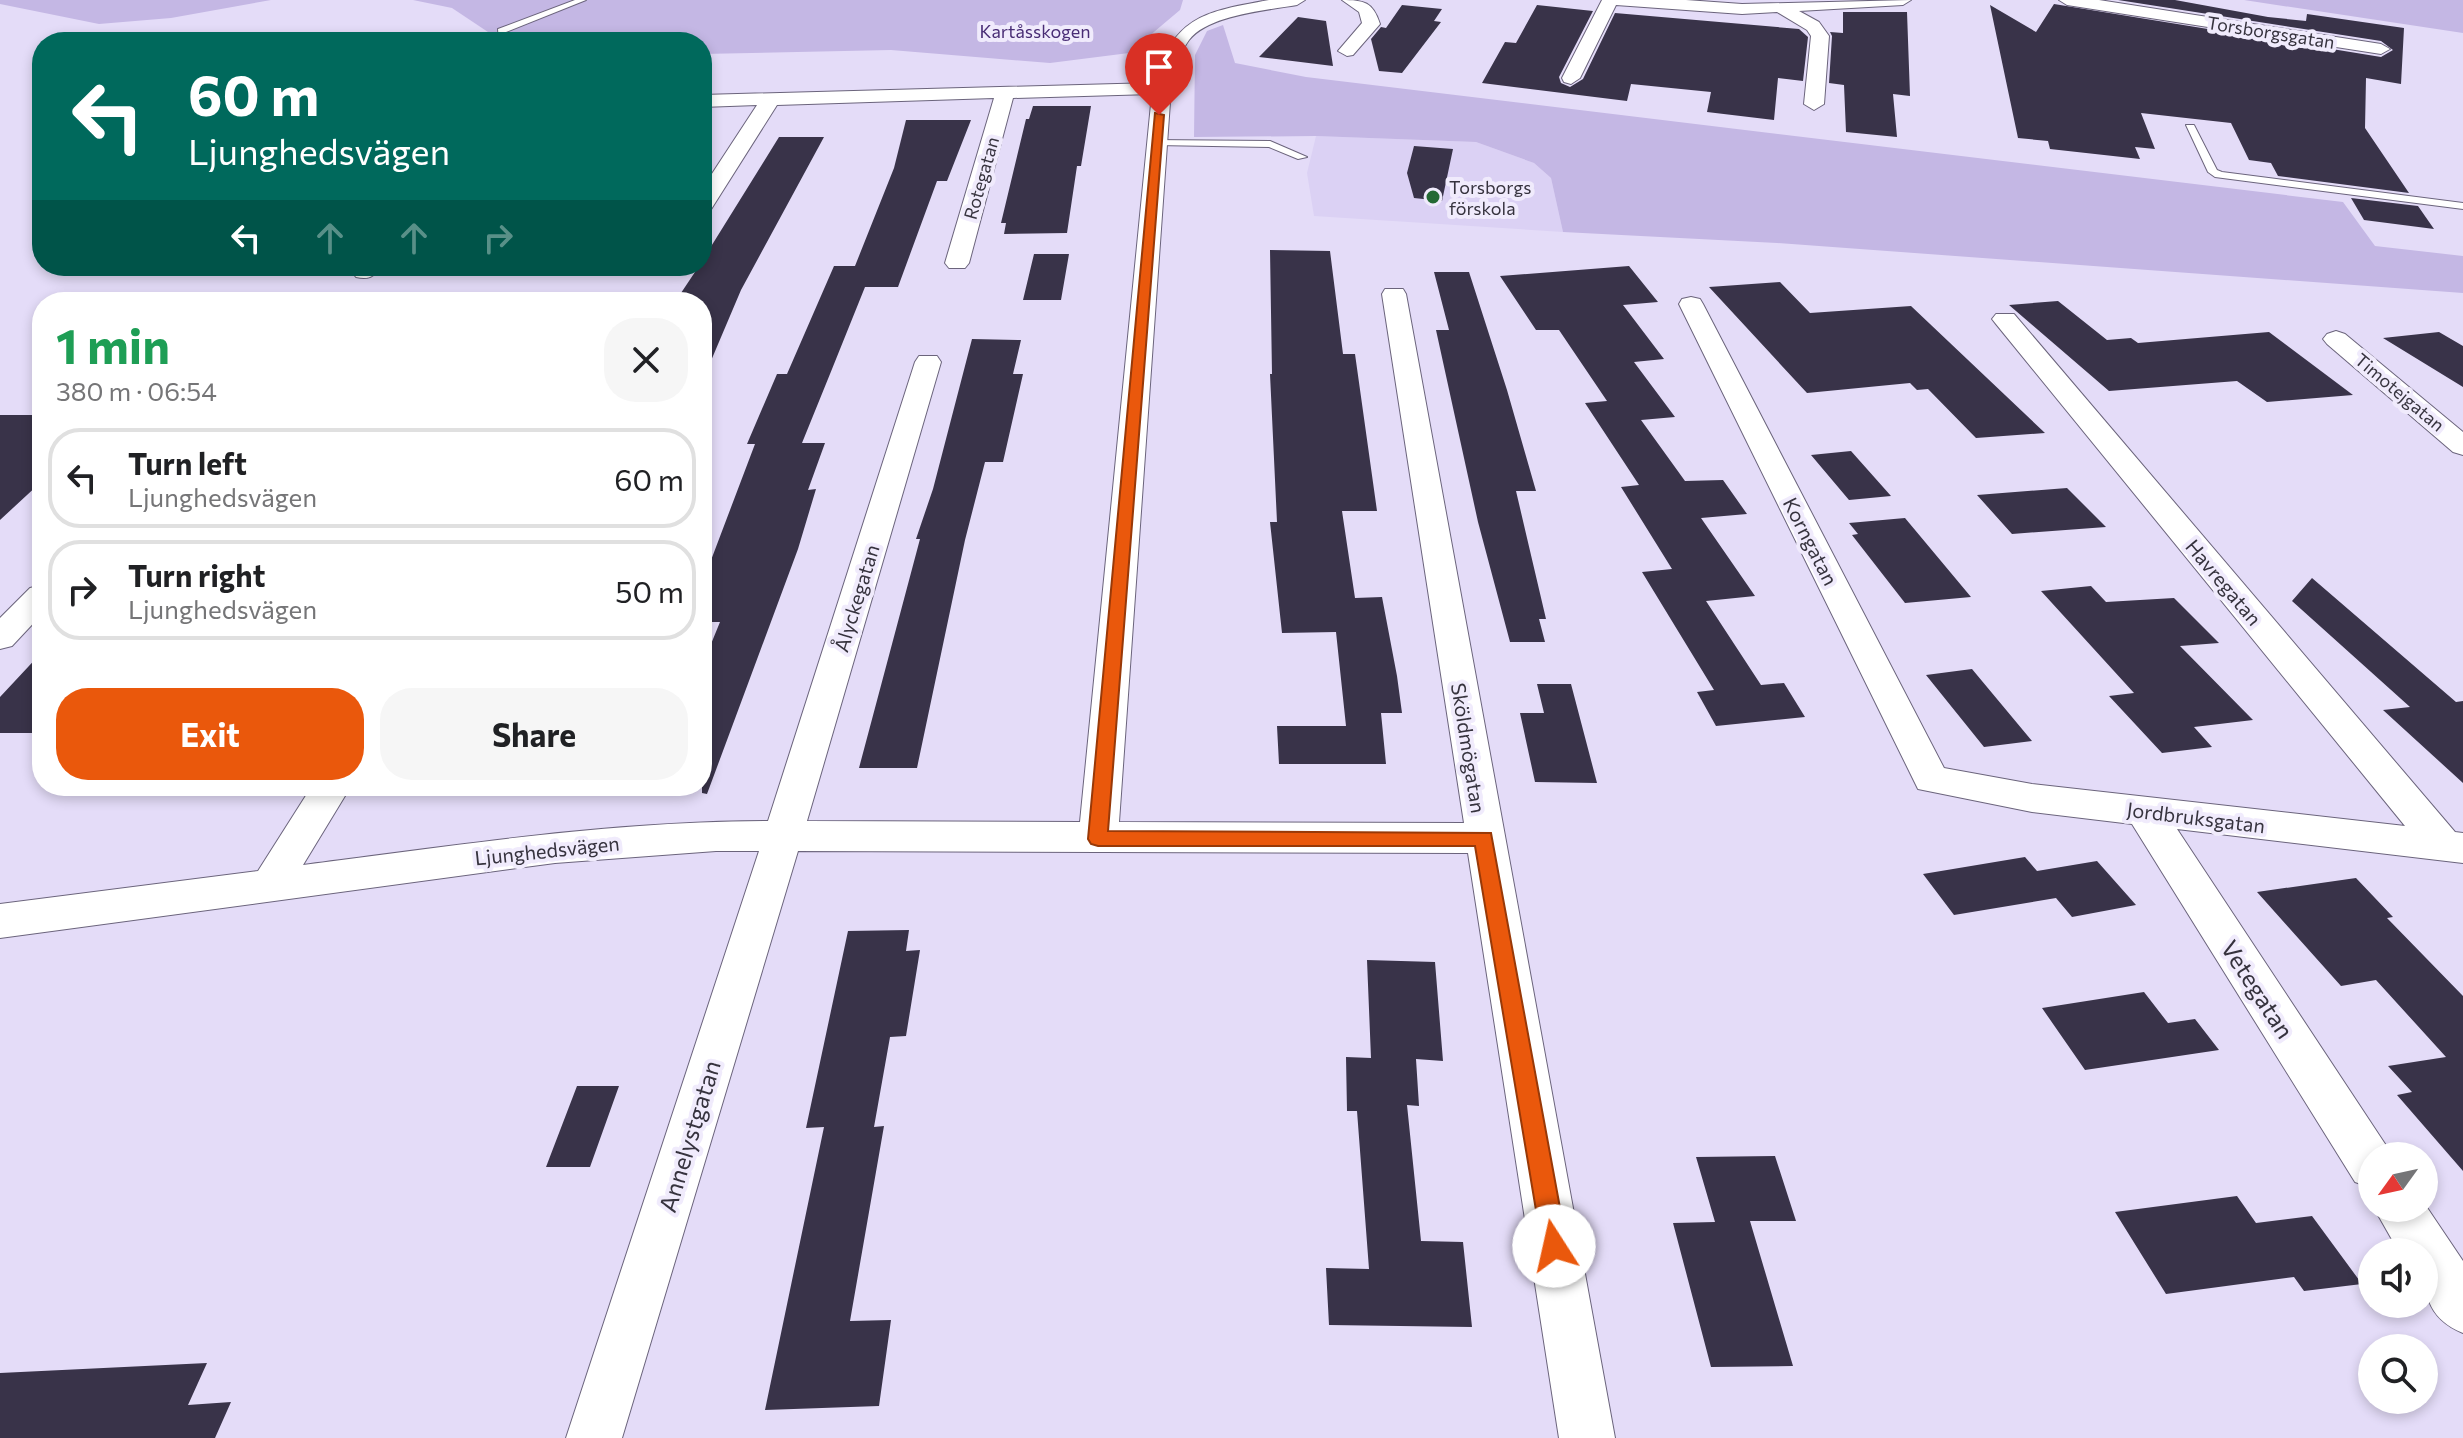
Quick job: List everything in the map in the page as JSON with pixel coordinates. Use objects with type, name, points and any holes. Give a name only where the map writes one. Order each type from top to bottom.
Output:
[{"type":"street","points":[[1098,839],[1162,88],[1177,46],[1186,32],[1216,9],[1297,0]]},
{"type":"street","points":[[1347,51],[1369,26],[1371,19],[1364,8],[1350,0]]},
{"type":"street","points":[[1571,78],[1610,0]]},
{"type":"street","points":[[1617,0],[1698,7],[1780,7],[1903,0]]},
{"type":"street","name":"Torsborgsgatan","points":[[2067,0],[2381,49]]},
{"type":"street","points":[[1780,7],[1813,26],[1820,36],[1814,104]]},
{"type":"street","points":[[712,101],[1162,88]]},
{"type":"street","name":"Rotegatan","points":[[957,263],[1005,93]]},
{"type":"street","points":[[712,190],[771,99]]},
{"type":"street","name":"Sköldmögatan","points":[[1394,294],[1587,1438]]},
{"type":"street","name":"Korngatan","points":[[1691,304],[1931,779]]},
{"type":"street","name":"Havregatan","points":[[2005,319],[2453,847]]},
{"type":"street","name":"Timotejgatan","points":[[2336,339],[2463,446]]},
{"type":"street","name":"Ålyckegatan","points":[[784,834],[928,362]]},
{"type":"street","points":[[0,638],[32,605]]},
{"type":"street","name":"Jordbruksgatan","points":[[1931,779],[2032,798],[2453,847]]},
{"type":"street","points":[[271,884],[326,796]]},
{"type":"street","name":"Vetegatan","points":[[2145,812],[2358,1144]]},
{"type":"street","name":"Ljunghedsvägen","points":[[0,921],[555,848],[784,834],[1098,839],[1484,838]]},
{"type":"street","name":"Annelystgatan","points":[[594,1438],[784,834]]},
{"type":"street","points":[[2408,1222],[2463,1307]]},
{"type":"lane","points":[[501,32],[582,0]]},
{"type":"lane","points":[[2190,127],[2213,172],[2219,175],[2463,206]]},
{"type":"lane","points":[[1156,142],[1270,144],[1302,157]]},
{"type":"shaded area","name":"Torsborgs förskola","points":[[1316,136],[1476,142],[1534,163],[1551,178],[1563,232],[1314,216],[1307,173]]},
{"type":"green space","points":[[0,0],[271,0],[171,18],[99,24],[0,4]]},
{"type":"green space","name":"Kartåsskogen","points":[[413,0],[1183,0],[1180,10],[1129,53],[1050,63],[891,50],[712,54],[712,32],[488,32],[452,8]]},
{"type":"green space","points":[[2244,0],[2463,0],[2463,33]]},
{"type":"green space","points":[[1223,25],[1235,63],[1306,77],[2343,202],[2375,246],[2463,256],[2463,293],[1777,243],[1563,232],[1551,178],[1534,163],[1476,142],[1316,136],[1194,137],[1195,55],[1207,31]]},
{"type":"building","points":[[2118,0],[2175,0],[2268,17],[2306,21],[2307,14],[2404,28],[2401,84],[2366,78],[2365,128],[2409,193],[2278,176],[2271,163],[2249,160],[2231,123],[2141,113],[2155,149],[2135,147],[2140,159],[2050,149],[2048,141],[2018,138],[1990,5],[2036,32],[2054,4],[2381,57],[2393,50],[2381,41]]},
{"type":"building","points":[[1402,5],[1442,9],[1434,21],[1441,22],[1402,73],[1379,71],[1371,39],[1381,27],[1386,28]]},
{"type":"building","points":[[1537,5],[1593,11],[1559,77],[1561,83],[1570,87],[1583,79],[1615,13],[1799,29],[1808,37],[1803,81],[1778,78],[1774,120],[1707,112],[1711,92],[1631,84],[1627,101],[1482,83],[1505,42],[1516,43]]},
{"type":"building","points":[[1843,12],[1907,12],[1910,96],[1893,94],[1897,137],[1846,132],[1844,85],[1829,83],[1830,32],[1843,33]]},
{"type":"building","points":[[1298,17],[1326,21],[1333,66],[1259,57]]},
{"type":"building","points":[[1033,106],[1091,106],[1081,166],[1077,166],[1067,233],[1004,234],[1006,223],[1001,223],[1026,119],[1029,119]]},
{"type":"building","points":[[906,120],[971,120],[947,181],[937,181],[898,287],[865,287],[802,443],[825,443],[808,490],[816,489],[798,549],[712,781],[712,642],[720,622],[712,622],[712,558],[755,444],[747,444],[777,374],[787,374],[834,266],[855,266],[894,168]]},
{"type":"building","points":[[779,137],[824,137],[741,290],[712,358],[712,292],[682,292],[692,276],[712,276],[712,245]]},
{"type":"building","points":[[1414,146],[1453,149],[1442,201],[1414,198],[1407,173]]},
{"type":"building","points":[[2351,198],[2418,206],[2434,229],[2364,220]]},
{"type":"building","points":[[1270,250],[1330,251],[1343,354],[1355,354],[1377,511],[1342,511],[1355,598],[1382,597],[1397,676],[1402,713],[1381,713],[1386,764],[1279,764],[1277,726],[1346,726],[1336,632],[1282,633],[1270,522],[1277,522],[1270,374]]},
{"type":"building","points":[[1034,254],[1069,254],[1061,300],[1023,300]]},
{"type":"building","points":[[1629,266],[1658,302],[1623,305],[1664,359],[1634,362],[1675,417],[1641,420],[1685,481],[1723,480],[1747,514],[1701,518],[1755,596],[1706,601],[1761,685],[1784,683],[1805,717],[1716,726],[1697,692],[1714,690],[1642,572],[1672,569],[1621,487],[1639,485],[1585,403],[1607,401],[1559,330],[1536,330],[1500,276]]},
{"type":"building","points":[[1434,272],[1469,272],[1507,390],[1536,491],[1516,491],[1546,619],[1539,619],[1545,642],[1510,642],[1478,522],[1436,330],[1449,330]]},
{"type":"building","points":[[1780,282],[1810,313],[1911,306],[2045,433],[1976,438],[1928,389],[1917,390],[1910,383],[1807,393],[1709,287]]},
{"type":"building","points":[[2058,301],[2107,340],[2131,338],[2138,343],[2269,332],[2353,395],[2267,402],[2237,381],[2109,391],[2009,305]]},
{"type":"building","points":[[2439,332],[2463,346],[2463,387],[2383,338]]},
{"type":"building","points":[[972,339],[1021,340],[1013,374],[1023,374],[1003,462],[985,462],[965,540],[917,768],[859,768],[920,539],[916,539],[933,489]]},
{"type":"building","points":[[0,415],[32,415],[32,490],[0,520]]},
{"type":"building","points":[[1851,451],[1891,496],[1849,500],[1811,455]]},
{"type":"building","points":[[2067,488],[2106,527],[2012,534],[1977,495]]},
{"type":"building","points":[[1905,518],[1971,597],[1905,603],[1852,535],[1858,534],[1849,523]]},
{"type":"building","points":[[2312,578],[2456,702],[2463,701],[2463,783],[2383,710],[2410,707],[2292,601]]},
{"type":"building","points":[[2091,586],[2106,602],[2174,598],[2219,643],[2180,646],[2253,720],[2194,727],[2212,747],[2162,753],[2109,696],[2134,693],[2041,591]]},
{"type":"building","points":[[32,663],[32,733],[0,733],[0,697]]},
{"type":"building","points":[[1972,669],[2032,741],[1984,747],[1926,675]]},
{"type":"building","points":[[1537,684],[1571,684],[1597,783],[1535,782],[1520,713],[1544,713]]},
{"type":"building","points":[[2025,857],[2037,871],[2097,861],[2136,905],[2072,917],[2056,898],[1954,915],[1923,874]]},
{"type":"building","points":[[2356,878],[2393,917],[2387,918],[2463,996],[2463,1171],[2397,1095],[2412,1092],[2388,1066],[2446,1057],[2376,980],[2341,986],[2257,892]]},
{"type":"building","points":[[909,930],[906,951],[920,950],[906,1036],[890,1037],[874,1127],[884,1126],[850,1321],[891,1320],[879,1406],[765,1410],[824,1127],[806,1128],[848,931]]},
{"type":"building","points":[[1367,960],[1435,962],[1443,1061],[1416,1059],[1419,1106],[1407,1105],[1421,1241],[1463,1242],[1472,1327],[1329,1325],[1326,1268],[1369,1269],[1357,1111],[1347,1111],[1346,1057],[1371,1058]]},
{"type":"building","points":[[2144,992],[2168,1023],[2195,1019],[2219,1050],[2085,1070],[2042,1008]]},
{"type":"building","points":[[577,1086],[619,1086],[590,1167],[546,1167]]},
{"type":"building","points":[[1775,1156],[1796,1221],[1750,1221],[1793,1366],[1711,1367],[1673,1223],[1715,1222],[1696,1157]]},
{"type":"building","points":[[2237,1196],[2256,1223],[2312,1216],[2358,1279],[2358,1284],[2304,1291],[2294,1277],[2166,1294],[2115,1212]]},
{"type":"building","points":[[207,1363],[188,1405],[231,1402],[215,1438],[0,1438],[0,1373]]},
{"type":"place","name":"Torsborgs förskola","points":[[1433,197]]},
{"type":"route","points":[[1159,115],[1098,839],[1484,838],[1554,1246]]}]
